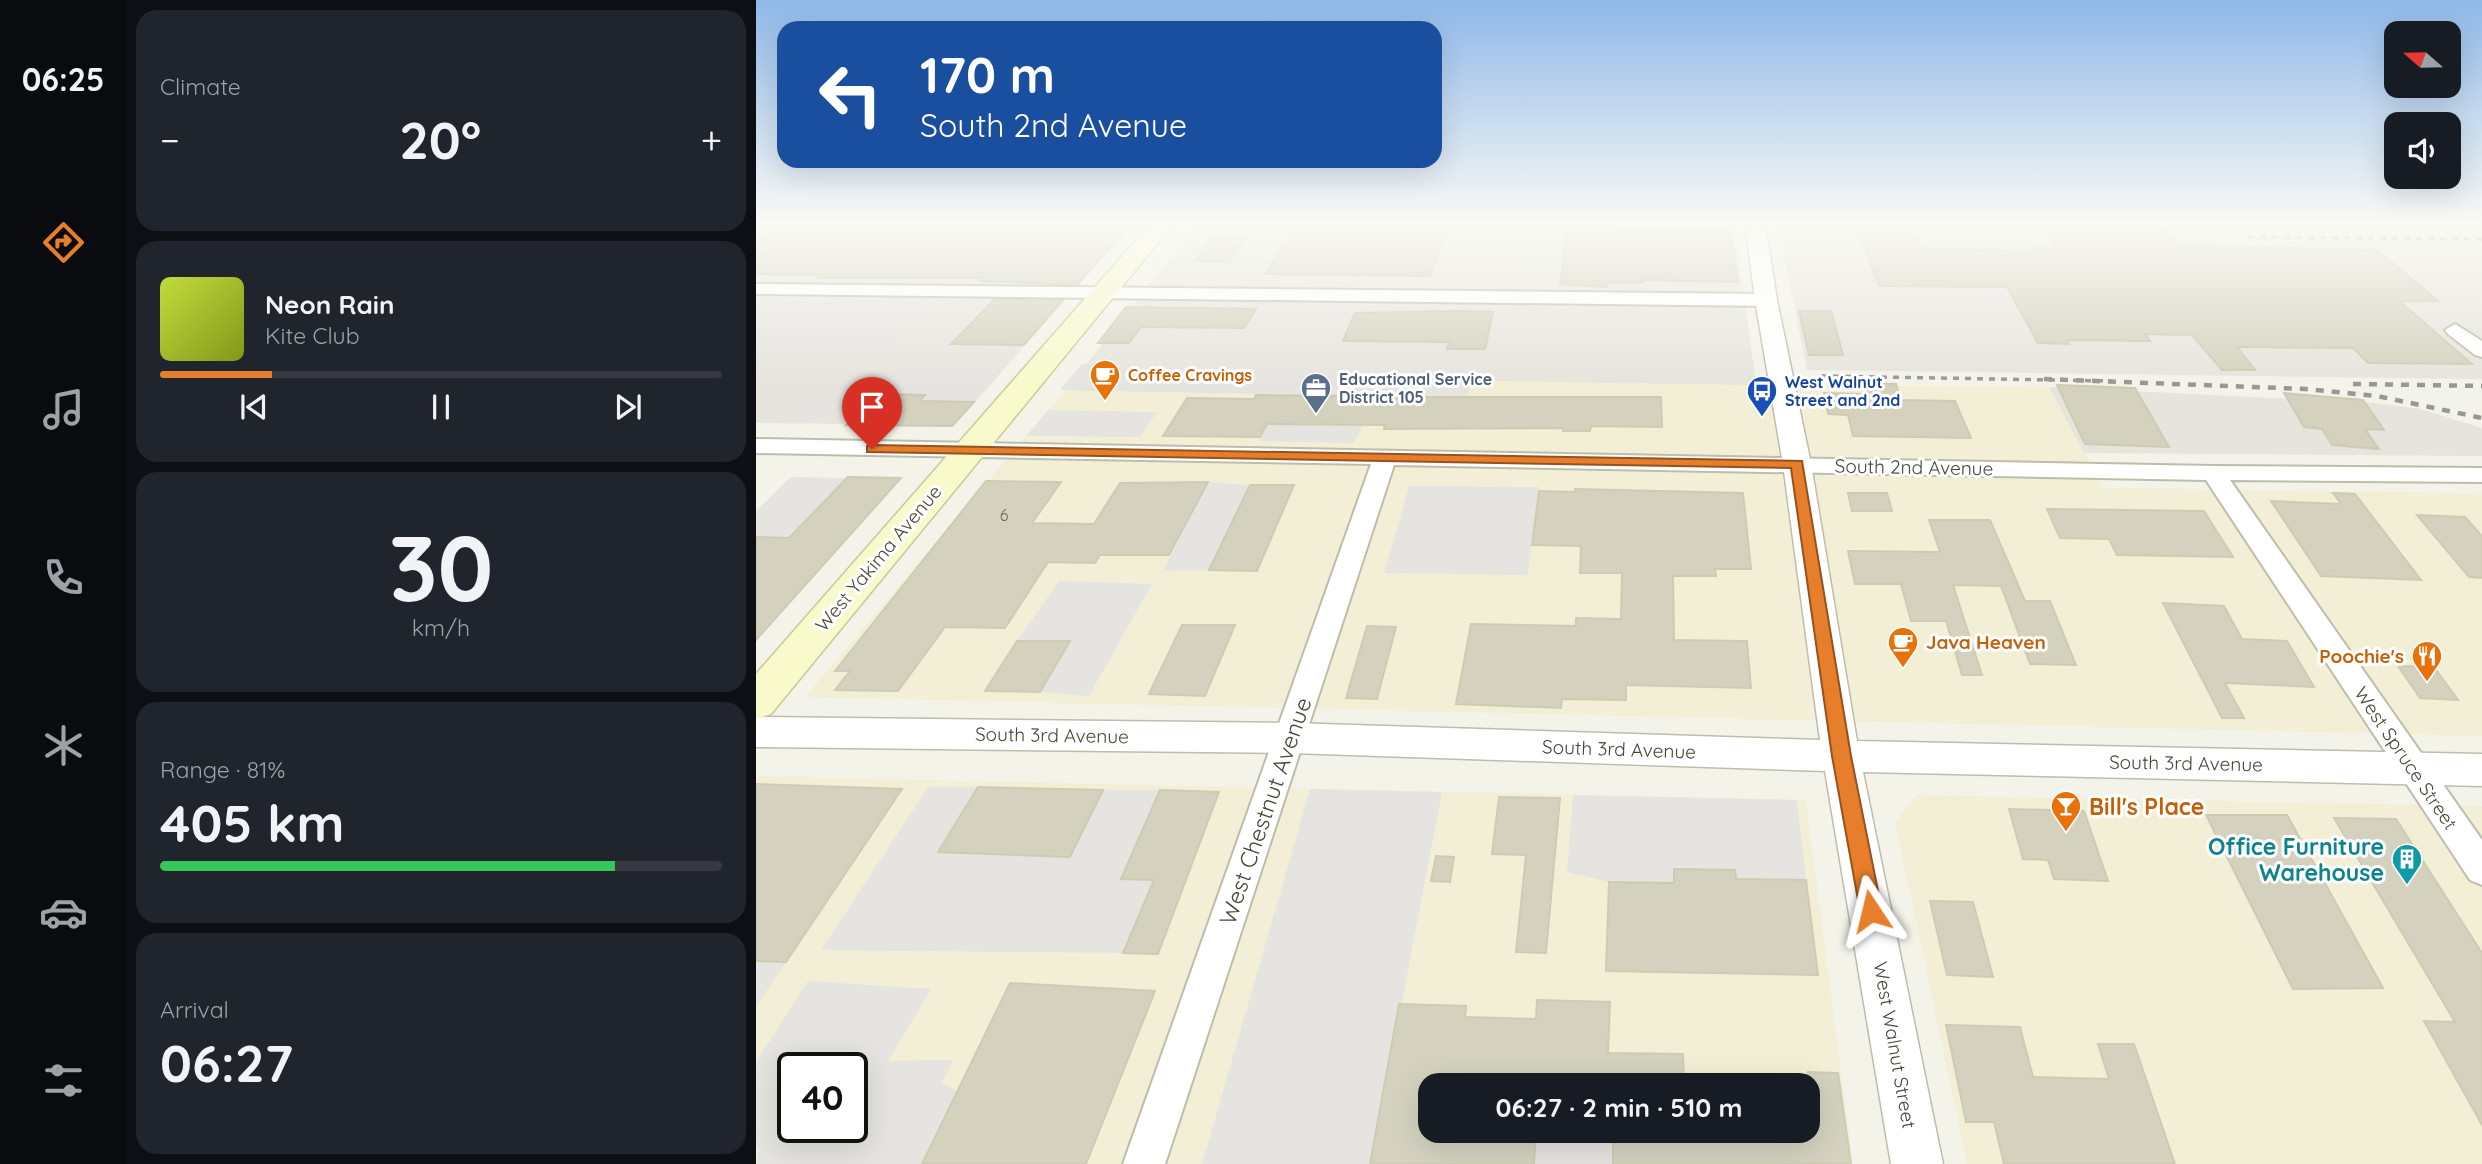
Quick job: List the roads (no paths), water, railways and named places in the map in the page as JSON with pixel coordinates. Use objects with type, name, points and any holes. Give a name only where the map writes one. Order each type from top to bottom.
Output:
[{"type":"main road","name":"West Yakima Avenue","points":[[756,702],[1117,276]]},
{"type":"street","name":"West Walnut Street","points":[[1763,276],[1797,464],[1842,756],[1917,1164]]},
{"type":"street","points":[[756,289],[1766,300]]},
{"type":"street","points":[[2455,330],[2482,351]]},
{"type":"street","name":"South 2nd Avenue","points":[[756,446],[2213,473],[2482,475]]},
{"type":"street","name":"West Chestnut Avenue","points":[[1143,1164],[1385,458]]},
{"type":"street","name":"West Spruce Street","points":[[2213,473],[2482,869]]},
{"type":"street","name":"South 3rd Avenue","points":[[756,732],[1291,738],[1842,756],[2482,769]]},
{"type":"railway","points":[[1821,376],[2084,381]]},
{"type":"railway","points":[[2044,379],[2084,381]]},
{"type":"railway","points":[[2084,381],[2112,381]]},
{"type":"railway","points":[[2084,381],[2306,389],[2377,396],[2482,418]]},
{"type":"railway","points":[[2353,384],[2482,386]]},
{"type":"place","name":"Coffee Cravings","points":[[1105,402]]},
{"type":"place","name":"Educational Service District 105","points":[[1316,415]]},
{"type":"place","name":"West Walnut Street and 2nd","points":[[1762,418]]},
{"type":"place","name":"Java Heaven","points":[[1903,669]]},
{"type":"place","name":"Poochie's","points":[[2427,683]]},
{"type":"place","name":"Bill's Place","points":[[2066,833]]},
{"type":"place","name":"Office Furniture Warehouse","points":[[2407,886]]}]
